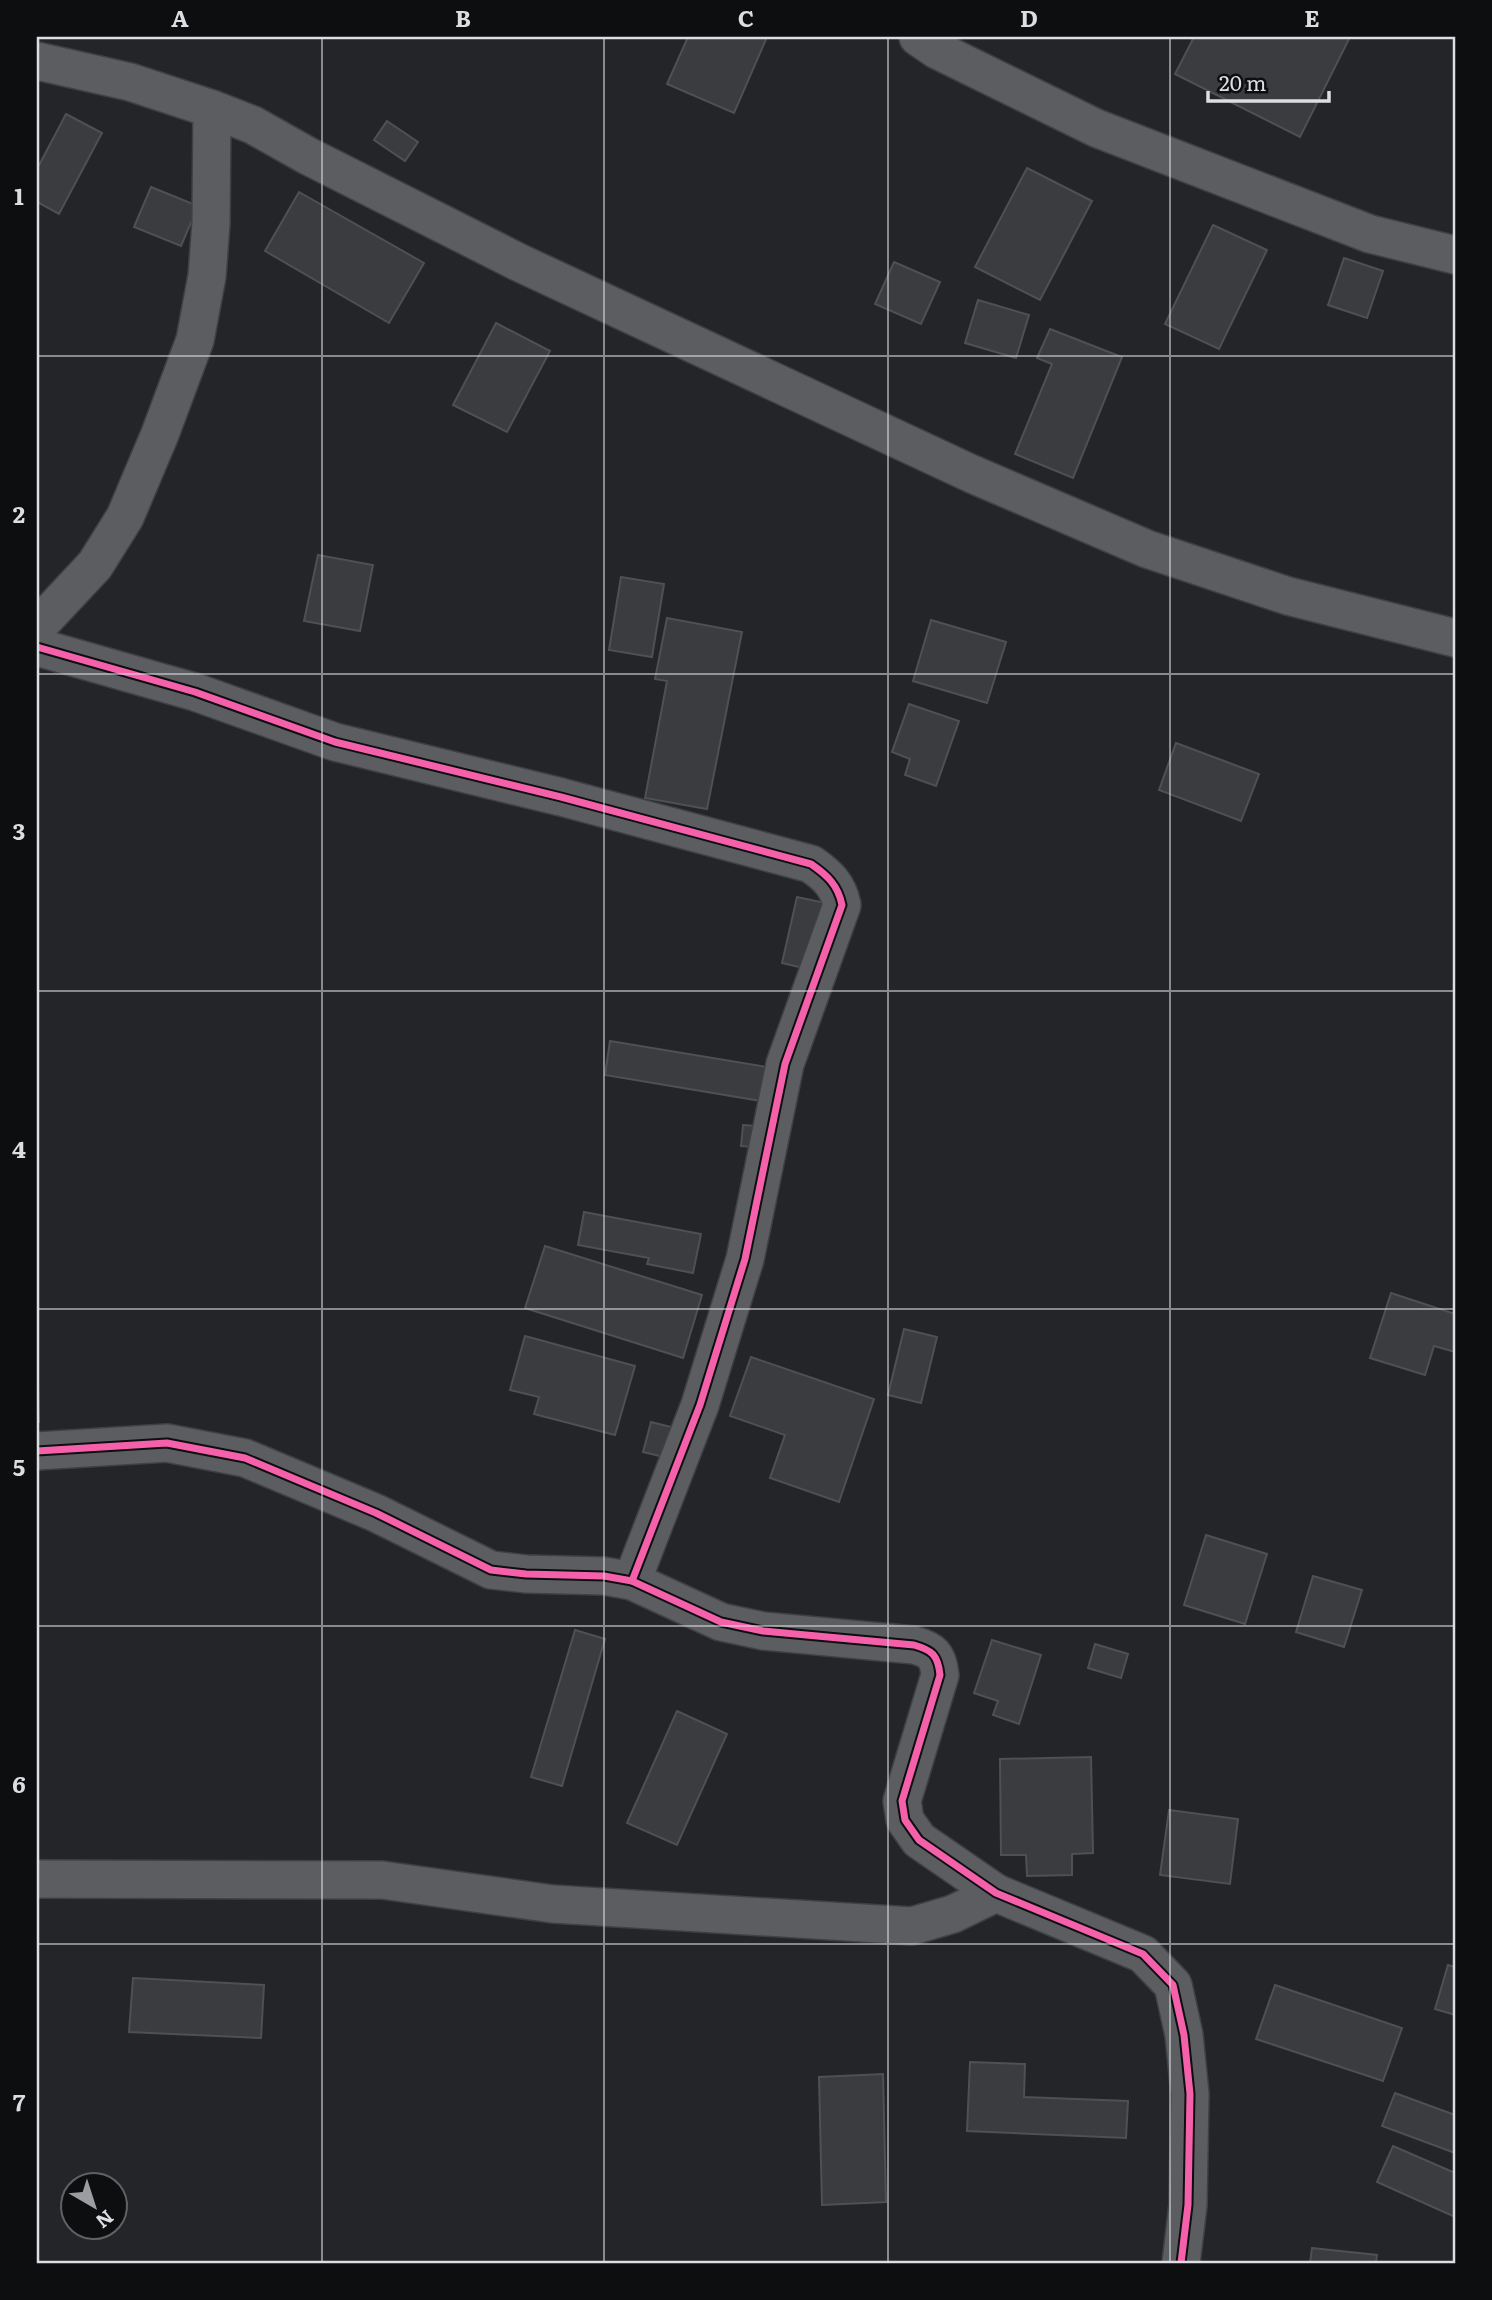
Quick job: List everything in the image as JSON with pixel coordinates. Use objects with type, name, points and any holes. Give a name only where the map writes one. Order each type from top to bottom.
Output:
[{"type":"street","points":[[918,37],[937,50],[1096,128],[1370,234],[1455,254]]},
{"type":"street","points":[[37,61],[131,82],[253,125],[308,156],[520,263],[739,367],[972,474],[1135,543],[1289,596],[1455,638]]},
{"type":"street","points":[[37,627],[95,565],[125,517],[195,340],[208,263],[211,223],[212,109]]},
{"type":"street","points":[[37,647],[195,692],[335,742],[561,797],[811,864],[828,876],[839,890],[842,905],[786,1064],[745,1259],[700,1405],[632,1581]]},
{"type":"street","points":[[37,1451],[167,1443],[245,1458],[376,1513],[491,1570],[526,1574],[604,1576],[632,1581],[721,1622],[762,1631],[914,1645],[930,1650],[938,1660],[940,1675],[902,1801],[905,1820],[919,1840],[996,1892],[1143,1954],[1173,1985],[1184,2035],[1190,2094],[1188,2205],[1181,2263]]},
{"type":"street","points":[[37,1879],[382,1880],[554,1904],[912,1926],[953,1914],[996,1892]]},
{"type":"building","points":[[688,37],[767,37],[734,113],[667,84]]},
{"type":"building","points":[[1194,37],[1350,37],[1300,137],[1175,74]]},
{"type":"building","points":[[66,114],[102,133],[59,214],[37,202],[37,169]]},
{"type":"building","points":[[387,121],[418,142],[405,161],[374,140]]},
{"type":"building","points":[[1027,168],[1092,201],[1040,300],[975,267]]},
{"type":"building","points":[[151,187],[198,206],[181,246],[134,227]]},
{"type":"building","points":[[299,192],[424,263],[389,323],[265,251]]},
{"type":"building","points":[[1213,225],[1267,250],[1219,349],[1165,324]]},
{"type":"building","points":[[1344,258],[1383,271],[1367,318],[1328,305]]},
{"type":"building","points":[[894,262],[940,282],[921,324],[875,304]]},
{"type":"building","points":[[978,300],[1029,315],[1016,358],[965,343]]},
{"type":"building","points":[[496,323],[550,351],[507,432],[453,405]]},
{"type":"building","points":[[1050,329],[1122,357],[1073,478],[1015,454],[1052,364],[1037,358]]},
{"type":"building","points":[[318,555],[373,565],[360,631],[304,621]]},
{"type":"building","points":[[621,577],[664,584],[652,657],[609,650]]},
{"type":"building","points":[[667,618],[742,632],[707,809],[645,798],[667,681],[655,679]]},
{"type":"building","points":[[931,620],[1006,642],[987,703],[913,681]]},
{"type":"building","points":[[909,704],[959,721],[936,786],[905,775],[910,759],[892,752]]},
{"type":"building","points":[[1176,743],[1259,774],[1241,821],[1159,790]]},
{"type":"building","points":[[797,897],[830,904],[816,971],[782,963]]},
{"type":"building","points":[[610,1041],[767,1067],[761,1101],[605,1075]]},
{"type":"building","points":[[743,1125],[757,1126],[756,1147],[741,1146]]},
{"type":"building","points":[[584,1212],[701,1234],[693,1273],[647,1264],[649,1258],[578,1245]]},
{"type":"building","points":[[545,1246],[702,1295],[683,1358],[525,1308]]},
{"type":"building","points":[[1391,1293],[1455,1314],[1455,1352],[1434,1346],[1425,1375],[1370,1358]]},
{"type":"building","points":[[904,1329],[937,1337],[921,1403],[888,1395]]},
{"type":"building","points":[[525,1336],[635,1366],[615,1435],[534,1414],[539,1397],[510,1390]]},
{"type":"building","points":[[37,1340],[39,1422],[37,1422]]},
{"type":"building","points":[[751,1357],[874,1399],[839,1502],[770,1478],[785,1435],[730,1416]]},
{"type":"building","points":[[651,1422],[675,1428],[668,1458],[643,1452]]},
{"type":"building","points":[[1206,1535],[1267,1554],[1245,1624],[1184,1605]]},
{"type":"building","points":[[1313,1576],[1362,1590],[1344,1647],[1296,1632]]},
{"type":"building","points":[[575,1630],[605,1639],[562,1786],[531,1777]]},
{"type":"building","points":[[992,1640],[1041,1655],[1019,1724],[993,1715],[998,1701],[974,1693]]},
{"type":"building","points":[[1095,1644],[1128,1654],[1121,1678],[1088,1668]]},
{"type":"building","points":[[677,1711],[727,1734],[677,1845],[627,1823]]},
{"type":"building","points":[[1091,1757],[1093,1853],[1072,1854],[1072,1875],[1027,1876],[1026,1855],[1001,1855],[1000,1759]]},
{"type":"building","points":[[1169,1810],[1238,1819],[1230,1884],[1160,1875]]},
{"type":"building","points":[[1448,1965],[1455,1967],[1455,2015],[1435,2009]]},
{"type":"building","points":[[133,1978],[264,1985],[261,2038],[129,2032]]},
{"type":"building","points":[[1275,1985],[1402,2028],[1383,2081],[1256,2039]]},
{"type":"building","points":[[970,2062],[1025,2064],[1024,2097],[1128,2101],[1126,2138],[967,2131]]},
{"type":"building","points":[[883,2074],[886,2202],[822,2205],[819,2077]]},
{"type":"building","points":[[1395,2093],[1455,2115],[1455,2153],[1382,2126]]},
{"type":"building","points":[[1393,2146],[1455,2173],[1455,2217],[1377,2182]]},
{"type":"building","points":[[1312,2248],[1377,2255],[1376,2263],[1310,2263]]},
{"type":"cycle path","points":[[37,647],[195,692],[335,742],[561,797],[811,864],[835,886],[842,905],[785,1064],[745,1259],[700,1405],[632,1581]]},
{"type":"cycle path","points":[[37,1451],[167,1443],[245,1458],[376,1513],[491,1570],[526,1574],[604,1576],[632,1581],[721,1622],[763,1631],[914,1645],[930,1651],[936,1658],[940,1675],[902,1801],[905,1820],[919,1840],[996,1893],[1143,1954],[1173,1985],[1184,2035],[1190,2094],[1188,2205],[1181,2263]]}]
